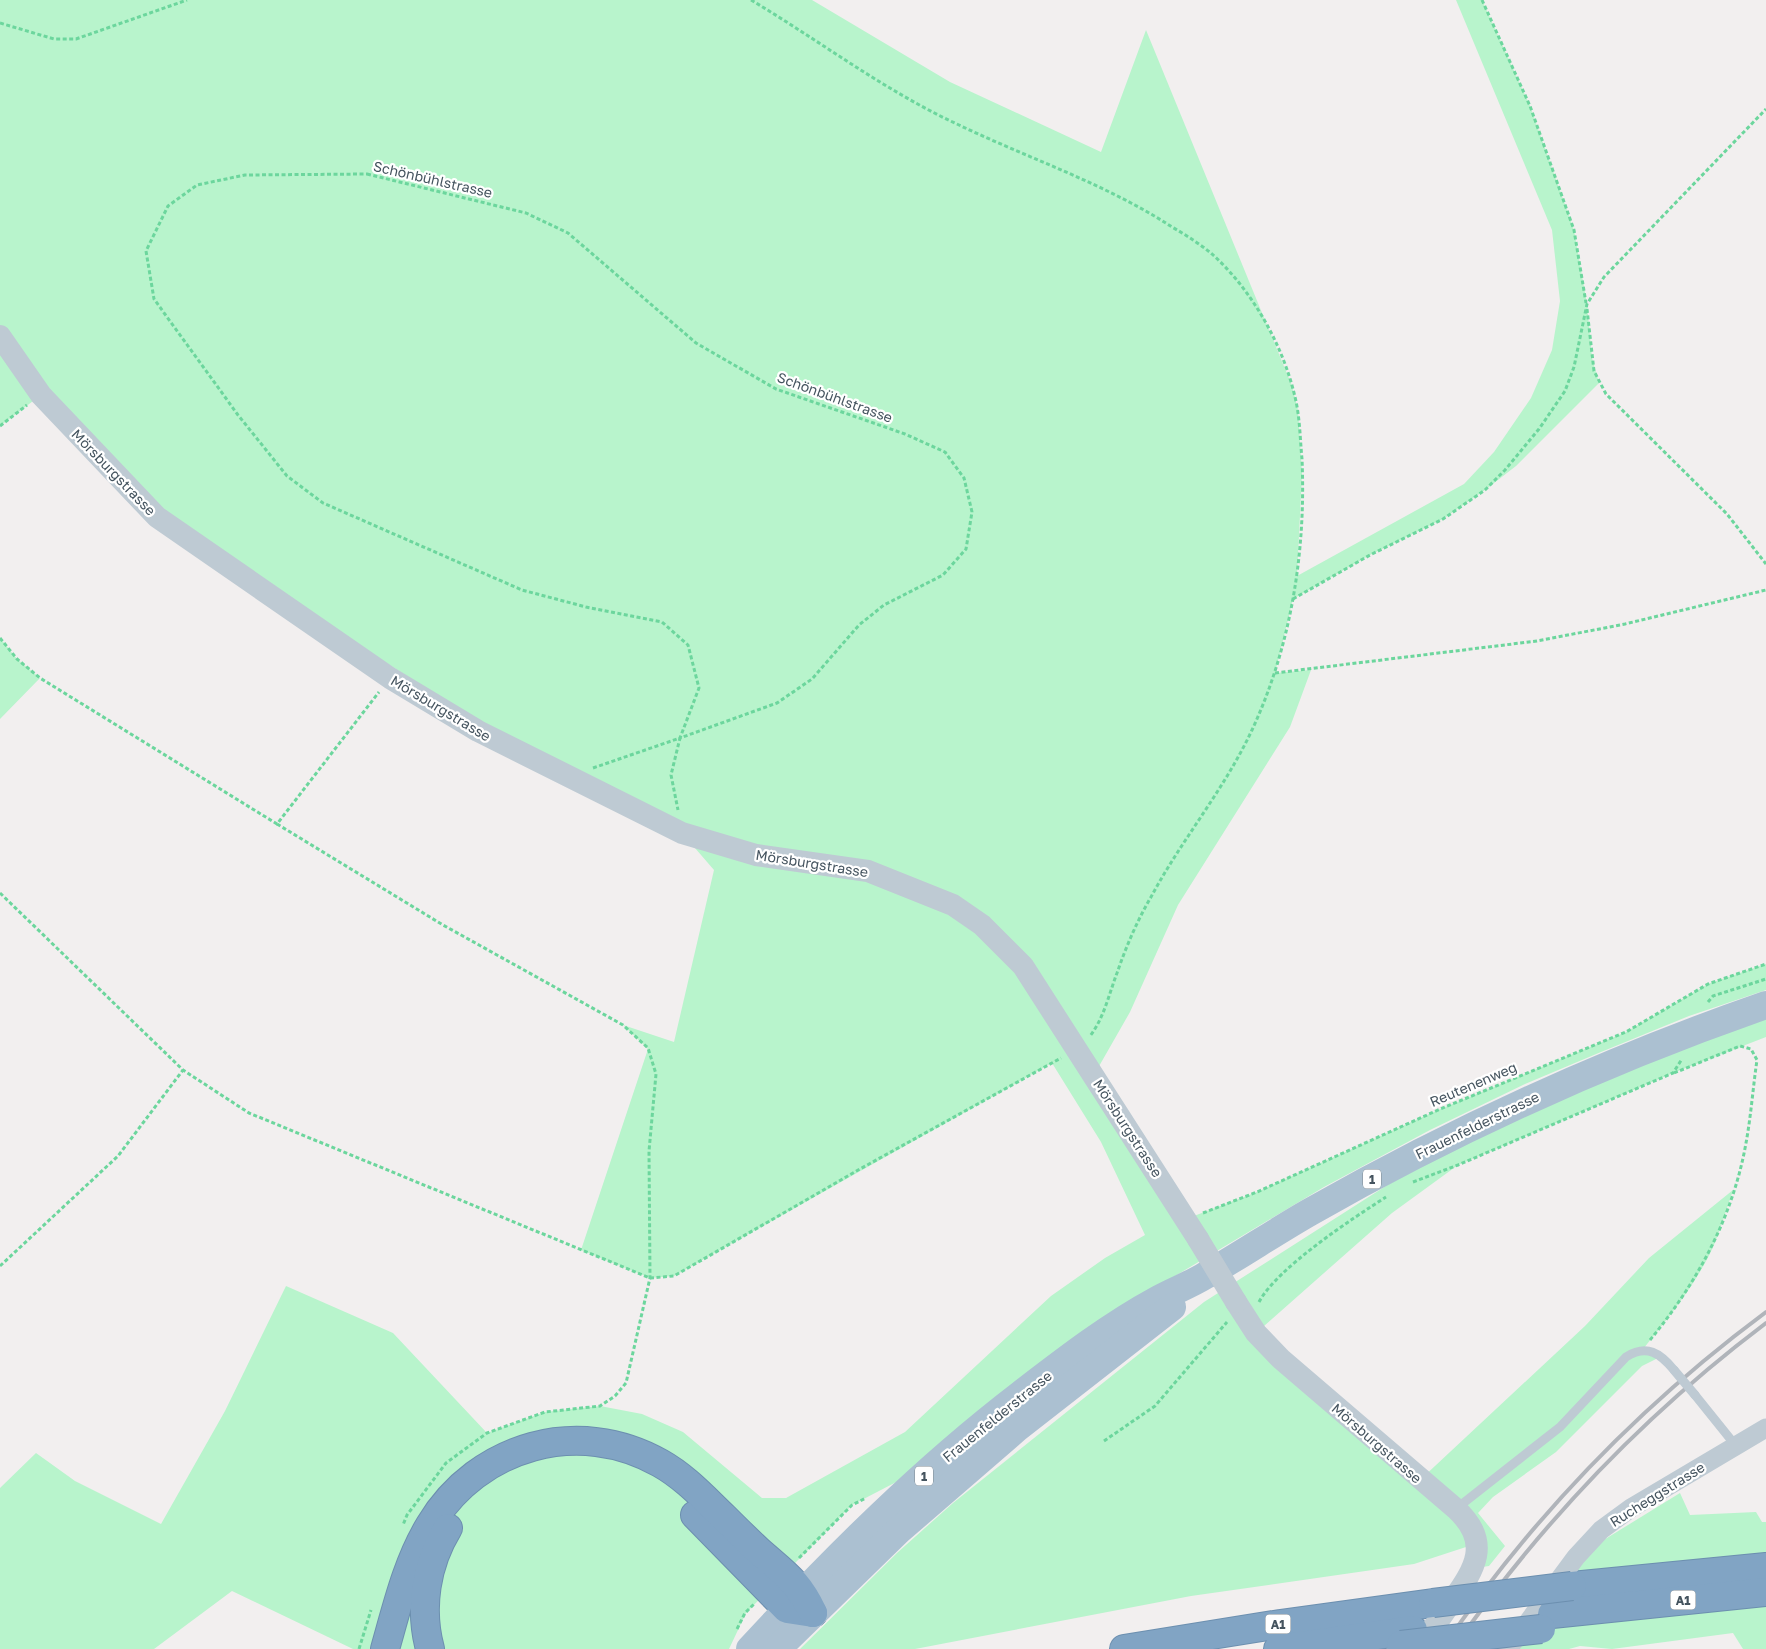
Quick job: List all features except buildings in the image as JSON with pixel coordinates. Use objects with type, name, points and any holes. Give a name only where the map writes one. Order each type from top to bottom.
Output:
[{"type":"highway","points":[[385,1649],[411,1562],[424,1534],[445,1502],[465,1482],[487,1465],[520,1449],[553,1442],[588,1440],[609,1443],[636,1451],[664,1465],[683,1478],[759,1551],[785,1571],[801,1605]]},
{"type":"highway","points":[[430,1649],[425,1623],[427,1580],[437,1549],[452,1522],[478,1494],[506,1475],[537,1463],[560,1459],[583,1458],[612,1462],[632,1469],[658,1483],[801,1605]]},
{"type":"highway","name":"A1","points":[[1124,1649],[1280,1624],[1434,1603],[1572,1586],[1766,1567]]},
{"type":"highway","name":"A1","points":[[1278,1649],[1411,1641],[1547,1621],[1601,1608],[1766,1592]]},
{"type":"highway","points":[[1373,1649],[1411,1641]]},
{"type":"main road","name":"Frauenfelderstrasse","points":[[750,1649],[801,1605],[898,1531],[1017,1428],[1166,1314],[1204,1277],[1309,1212],[1545,1092],[1628,1057],[1766,1005]]},
{"type":"main road","name":"Frauenfelderstrasse","points":[[777,1649],[801,1605]]},
{"type":"street","name":"Mörsburgstrasse","points":[[0,336],[41,395],[157,517],[390,678],[478,731],[682,834],[756,855],[868,871],[953,905],[982,924],[1023,966],[1186,1219],[1238,1306],[1260,1337],[1281,1359],[1470,1524],[1473,1533],[1476,1561],[1469,1577],[1411,1641]]},
{"type":"street","name":"Rucheggstrasse","points":[[1508,1649],[1580,1551],[1601,1530],[1631,1508],[1766,1428]]},
{"type":"lane","points":[[1456,1510],[1560,1427],[1620,1361],[1630,1354],[1642,1350],[1659,1354],[1736,1446]]},
{"type":"path","points":[[0,23],[54,39],[76,39],[187,0]]},
{"type":"path","points":[[0,893],[183,1070],[249,1113],[650,1278],[674,1276],[860,1169],[1077,1049],[1093,1033],[1100,1020],[1124,953],[1152,894],[1235,765],[1256,722],[1275,673],[1293,599],[1303,491],[1298,410],[1292,386],[1274,341],[1249,298],[1226,269],[1204,247],[1144,210],[905,99],[809,34],[750,0]]},
{"type":"path","points":[[1482,0],[1530,106],[1574,230],[1587,304],[1593,364],[1599,383],[1606,394],[1727,514],[1766,564]]},
{"type":"path","points":[[1293,599],[1370,555],[1444,518],[1485,490],[1540,430],[1565,391],[1574,367],[1587,304],[1604,277],[1619,258],[1766,109]]},
{"type":"path","name":"Schönbühlstrasse","points":[[566,777],[680,738],[777,703],[812,679],[859,625],[884,605],[943,575],[966,549],[972,512],[964,478],[945,452],[905,434],[776,389],[696,343],[568,233],[526,213],[367,174],[245,175],[197,185],[168,206],[146,251],[154,299],[238,415],[287,476],[323,503],[522,590],[586,607],[662,622],[688,645],[699,688],[680,738],[671,775],[682,834]]},
{"type":"path","points":[[0,426],[41,395]]},
{"type":"path","points":[[1275,673],[1537,640],[1634,622],[1766,590]]},
{"type":"path","points":[[0,638],[17,659],[40,678],[443,925],[623,1025],[648,1048],[656,1074],[649,1151],[650,1278]]},
{"type":"path","points":[[277,824],[390,678]]},
{"type":"path","name":"Reutenenweg","points":[[1186,1219],[1263,1189],[1438,1110],[1626,1032],[1708,984],[1766,964]]},
{"type":"path","points":[[1706,1005],[1713,996],[1766,979]]},
{"type":"path","points":[[1642,1350],[1686,1292],[1714,1246],[1746,1145],[1757,1060],[1751,1049],[1740,1046],[1673,1073]]},
{"type":"path","points":[[0,1266],[118,1156],[183,1070]]},
{"type":"path","points":[[1260,1300],[1296,1263],[1372,1206]]},
{"type":"path","points":[[1104,1441],[1155,1406],[1238,1306]]},
{"type":"green space","points":[[0,0],[812,0],[950,82],[1101,152],[1146,30],[1292,386],[1298,410],[1302,474],[1297,576],[1464,484],[1494,452],[1531,398],[1552,350],[1560,301],[1552,230],[1456,0],[1482,0],[1530,106],[1574,230],[1587,304],[1592,358],[1599,383],[1516,466],[1485,490],[1443,519],[1370,555],[1293,599],[1275,673],[1311,670],[1290,727],[1178,905],[1130,1012],[1094,1075],[1186,1219],[1257,1192],[1438,1110],[1626,1032],[1708,984],[1766,964],[1766,990],[1689,1016],[1601,1052],[1525,1084],[1430,1130],[1324,1187],[1170,1279],[904,1478],[852,1505],[746,1613],[729,1649],[353,1649],[232,1591],[154,1649],[0,1649],[0,1488],[36,1453],[75,1481],[161,1524],[225,1411],[286,1286],[393,1333],[487,1433],[545,1412],[600,1406],[642,1414],[683,1432],[762,1498],[786,1498],[905,1432],[1051,1296],[1105,1258],[1145,1235],[1101,1142],[1052,1063],[674,1276],[650,1278],[581,1250],[648,1049],[623,1025],[674,1042],[714,870],[682,833],[566,777],[157,517],[41,395],[0,426]]},
{"type":"green space","points":[[0,638],[17,659],[40,678],[0,719]]},
{"type":"green space","points":[[1766,1018],[1766,1037],[1673,1073],[1458,1165],[1392,1213],[1256,1333],[1420,1480],[1585,1326],[1649,1258],[1733,1190],[1722,1224],[1707,1259],[1691,1286],[1643,1349],[1662,1356],[1642,1366],[1556,1452],[1493,1497],[1478,1513],[1505,1546],[1489,1566],[1461,1570],[1466,1555],[1466,1547],[1414,1564],[1191,1596],[915,1649],[800,1649],[897,1553],[953,1503],[1204,1302],[1389,1184],[1515,1117],[1651,1060]]},
{"type":"green space","points":[[1680,1493],[1690,1515],[1756,1512],[1762,1522],[1766,1522],[1766,1649],[1743,1649],[1733,1633],[1612,1649],[1580,1646],[1569,1649],[1508,1649],[1576,1557]]},
{"type":"railway","points":[[1442,1649],[1513,1554],[1550,1509],[1590,1467],[1674,1386],[1766,1312]]},
{"type":"railway","points":[[1453,1649],[1521,1558],[1596,1474],[1678,1395],[1766,1323]]}]
